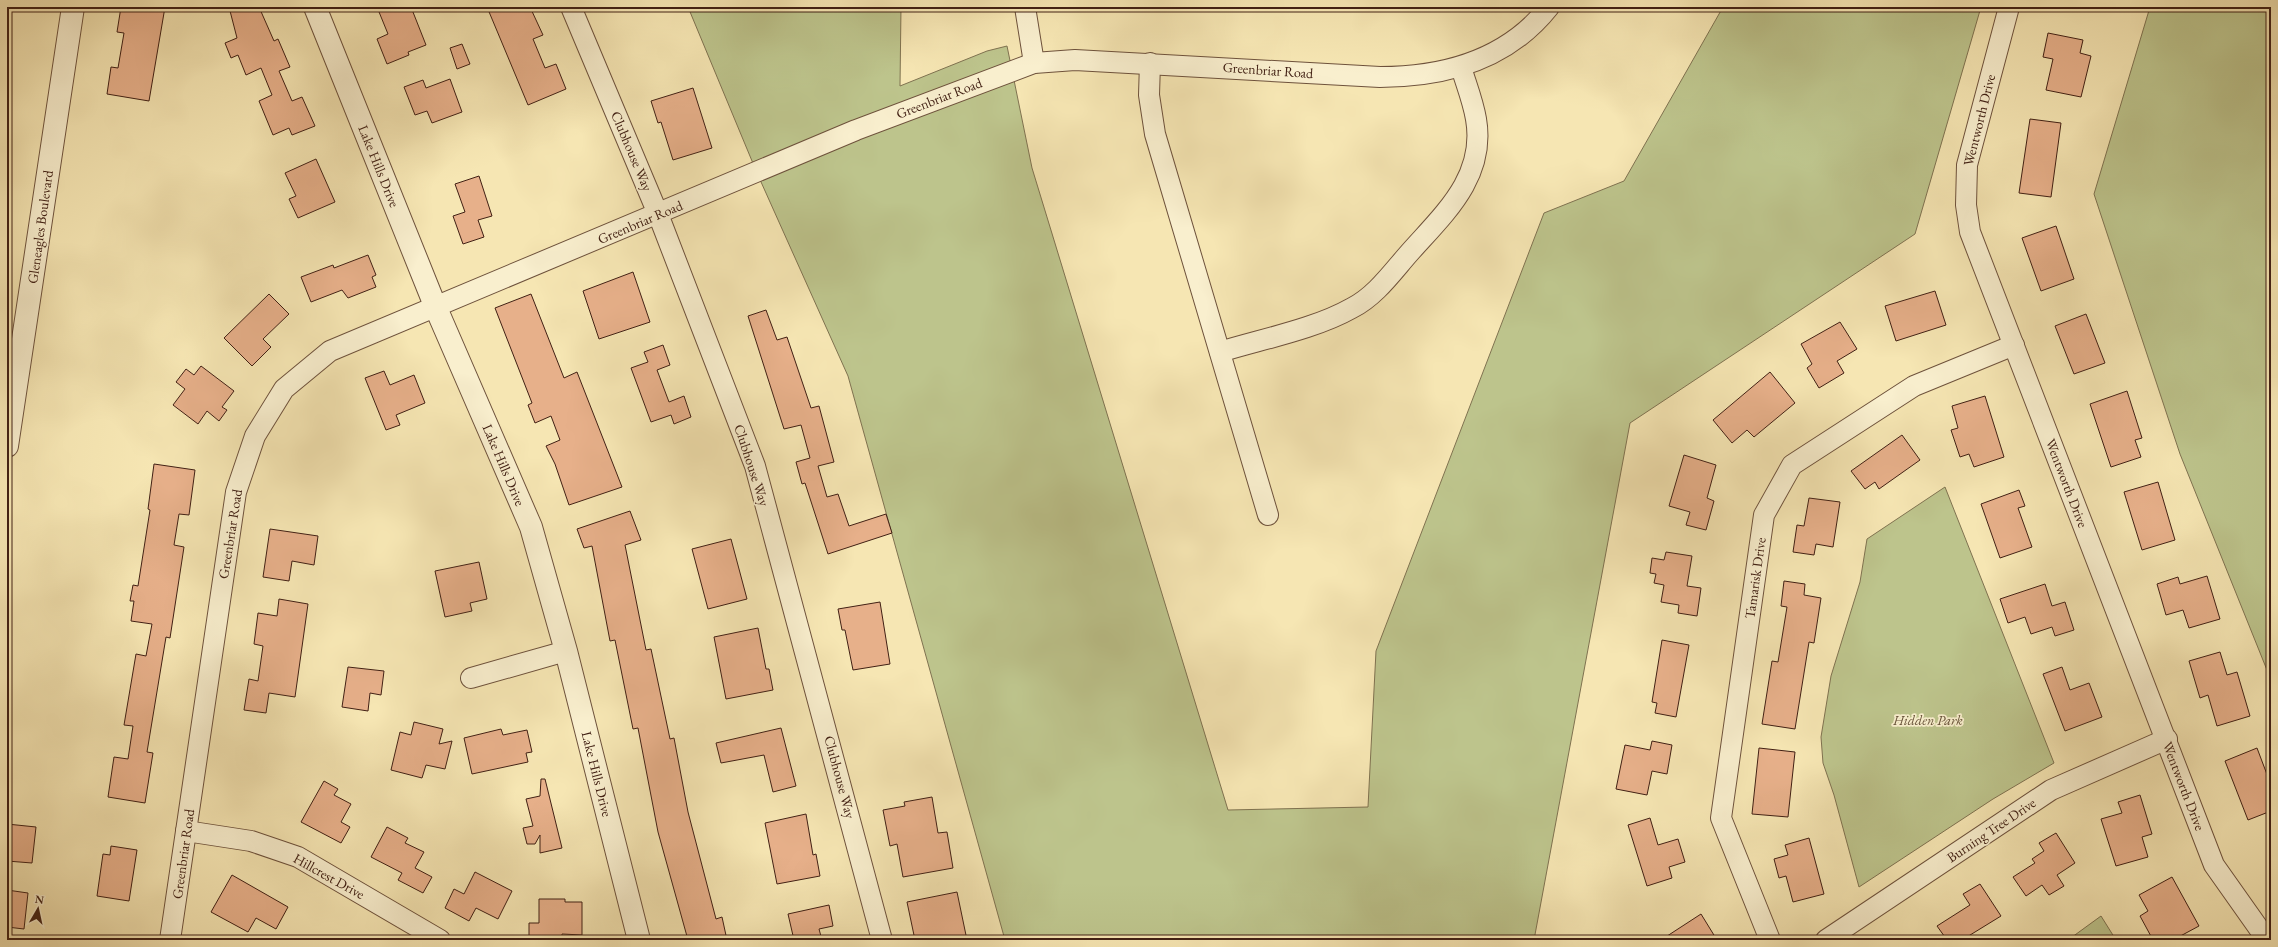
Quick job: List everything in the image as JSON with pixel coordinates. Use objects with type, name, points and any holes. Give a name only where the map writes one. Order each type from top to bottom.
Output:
[{"type":"street","name":"Gleneagles Boulevard","points":[[7,446],[72,7]]},
{"type":"street","name":"Lake Hills Drive","points":[[315,7],[436,308],[531,528],[566,650],[640,940]]},
{"type":"street","name":"Clubhouse Way","points":[[571,7],[658,214],[755,466],[882,940]]},
{"type":"street","points":[[1025,7],[1034,63]]},
{"type":"street","name":"Greenbriar Road","points":[[170,940],[236,492],[255,436],[284,389],[330,350],[436,308],[856,130],[1034,63],[1075,60],[1380,77],[1421,76],[1461,67],[1483,60],[1505,48],[1527,31],[1549,7]]},
{"type":"street","name":"Wentworth Drive","points":[[2008,7],[1967,165],[1966,205],[1970,232],[2214,865],[2266,940]]},
{"type":"street","points":[[1150,63],[1149,95],[1155,134],[1268,515]]},
{"type":"street","points":[[1220,352],[1324,320],[1354,307],[1375,290],[1450,208],[1469,178],[1477,146],[1476,120],[1461,67]]},
{"type":"street","name":"Tamarisk Drive","points":[[1770,940],[1721,818],[1764,515],[1792,465],[1914,386],[2014,345]]},
{"type":"street","points":[[471,678],[566,650]]},
{"type":"street","name":"Burning Tree Drive","points":[[1826,940],[2051,790],[2166,739]]},
{"type":"street","name":"Hillcrest Drive","points":[[186,831],[251,841],[298,857],[440,940]]},
{"type":"green space","points":[[688,7],[901,7],[900,86],[987,51],[1007,46],[1032,168],[1228,810],[1368,807],[1376,651],[1544,213],[1624,181],[1723,7],[1981,7],[1915,234],[1630,423],[1534,940],[1005,940],[848,376],[757,173]]},
{"type":"green space","points":[[2150,7],[2271,7],[2271,680],[2180,454],[2094,194]]},
{"type":"green space","name":"Hidden Park","points":[[1945,487],[2054,763],[1993,799],[1859,887],[1834,795],[1823,763],[1821,737],[1831,676],[1860,582],[1867,539]]},
{"type":"green space","points":[[2101,916],[2116,940],[2068,940]]},
{"type":"building","points":[[121,7],[165,7],[149,101],[107,94],[111,67],[118,68],[124,33],[117,32]]},
{"type":"building","points":[[229,7],[259,7],[274,41],[278,39],[290,67],[279,71],[292,101],[302,97],[315,126],[292,135],[289,128],[273,135],[259,101],[272,95],[261,68],[246,75],[238,55],[231,58],[225,43],[237,38]]},
{"type":"building","points":[[377,7],[411,7],[426,45],[408,52],[409,55],[387,64],[377,39],[388,34]]},
{"type":"building","points":[[487,7],[530,7],[543,35],[533,39],[545,68],[556,64],[566,89],[528,105]]},
{"type":"building","points":[[2048,33],[2083,40],[2080,53],[2091,56],[2081,97],[2046,90],[2053,59],[2043,57]]},
{"type":"building","points":[[462,44],[470,64],[457,69],[450,48]]},
{"type":"building","points":[[450,79],[462,112],[432,123],[427,111],[415,115],[404,87],[423,80],[426,88]]},
{"type":"building","points":[[693,88],[712,148],[673,160],[661,122],[658,123],[651,101]]},
{"type":"building","points":[[2030,119],[2061,123],[2051,197],[2019,193]]},
{"type":"building","points":[[316,159],[335,202],[298,218],[289,199],[296,196],[285,173]]},
{"type":"building","points":[[479,176],[492,216],[478,220],[484,237],[463,244],[453,216],[465,212],[455,184]]},
{"type":"building","points":[[2056,226],[2074,279],[2041,291],[2022,238]]},
{"type":"building","points":[[368,255],[376,275],[372,277],[376,287],[348,298],[342,290],[311,302],[301,277],[333,265],[334,268]]},
{"type":"building","points":[[633,272],[650,322],[599,339],[583,291]]},
{"type":"building","points":[[1935,291],[1946,325],[1896,341],[1885,306]]},
{"type":"building","points":[[269,294],[289,314],[263,339],[271,347],[252,366],[224,338]]},
{"type":"building","points":[[531,294],[564,378],[577,372],[622,487],[569,505],[555,464],[546,446],[560,440],[551,416],[535,423],[528,405],[532,403],[495,308]]},
{"type":"building","points":[[766,310],[777,340],[787,337],[811,408],[819,406],[834,462],[818,466],[827,497],[838,494],[849,526],[886,514],[892,533],[828,554],[805,483],[802,484],[796,462],[810,458],[801,425],[784,429],[748,316]]},
{"type":"building","points":[[2086,314],[2105,363],[2074,374],[2055,326]]},
{"type":"building","points":[[1840,322],[1857,349],[1837,361],[1844,373],[1819,388],[1807,368],[1812,364],[1801,344]]},
{"type":"building","points":[[663,345],[670,365],[657,370],[669,402],[684,396],[691,417],[674,424],[671,415],[651,422],[631,368],[648,362],[644,352]]},
{"type":"building","points":[[201,366],[234,391],[222,407],[227,410],[219,421],[207,411],[198,424],[173,405],[185,389],[176,382],[186,369],[194,375]]},
{"type":"building","points":[[384,371],[390,385],[414,375],[425,403],[396,415],[400,425],[386,430],[365,378]]},
{"type":"building","points":[[1770,372],[1795,403],[1754,437],[1747,430],[1732,443],[1713,420]]},
{"type":"building","points":[[2127,391],[2142,438],[2135,440],[2141,457],[2111,467],[2090,404]]},
{"type":"building","points":[[1985,396],[2004,457],[1974,467],[1969,454],[1960,457],[1951,430],[1958,428],[1952,406]]},
{"type":"building","points":[[1902,435],[1920,460],[1879,489],[1875,482],[1865,489],[1851,471]]},
{"type":"building","points":[[1684,455],[1716,465],[1707,498],[1714,501],[1706,530],[1686,525],[1690,512],[1669,506]]},
{"type":"building","points":[[154,464],[195,470],[189,515],[179,514],[174,545],[184,547],[170,638],[166,637],[147,752],[153,753],[145,803],[108,797],[114,757],[128,759],[133,726],[124,725],[136,654],[146,656],[152,624],[131,621],[134,601],[130,601],[133,585],[138,586],[150,510],[148,509]]},
{"type":"building","points":[[2158,482],[2175,540],[2142,550],[2124,492]]},
{"type":"building","points":[[2019,490],[2025,506],[2018,508],[2032,547],[2000,558],[1981,504]]},
{"type":"building","points":[[1809,498],[1840,502],[1833,547],[1816,544],[1814,555],[1793,552],[1797,525],[1804,526]]},
{"type":"building","points":[[630,511],[641,540],[625,545],[646,650],[651,649],[670,739],[674,738],[688,812],[716,919],[722,917],[727,940],[688,940],[658,832],[638,728],[633,729],[615,640],[610,641],[592,546],[584,548],[577,529]]},
{"type":"building","points":[[270,529],[318,536],[314,565],[292,561],[289,581],[263,577]]},
{"type":"building","points":[[731,539],[747,599],[708,609],[692,549]]},
{"type":"building","points":[[1666,552],[1692,556],[1687,586],[1701,588],[1697,616],[1678,613],[1679,605],[1661,602],[1664,585],[1654,583],[1656,574],[1650,573],[1652,558],[1664,560]]},
{"type":"building","points":[[479,562],[487,599],[470,603],[472,611],[445,617],[435,571]]},
{"type":"building","points":[[2207,576],[2220,619],[2189,628],[2183,610],[2166,615],[2157,584],[2178,577],[2180,584]]},
{"type":"building","points":[[1784,581],[1805,584],[1804,595],[1821,598],[1814,643],[1809,642],[1795,729],[1762,724],[1772,661],[1778,662],[1787,607],[1781,606]]},
{"type":"building","points":[[2045,584],[2052,606],[2065,602],[2074,630],[2055,636],[2052,627],[2031,634],[2025,617],[2008,623],[2000,599]]},
{"type":"building","points":[[279,599],[308,604],[295,697],[269,693],[266,713],[244,710],[249,679],[258,681],[263,646],[254,644],[258,613],[277,616]]},
{"type":"building","points":[[880,602],[890,664],[853,670],[845,630],[842,630],[838,609]]},
{"type":"building","points":[[758,628],[766,669],[769,669],[773,690],[726,699],[714,637]]},
{"type":"building","points":[[1662,640],[1689,645],[1676,717],[1655,713],[1657,703],[1652,702]]},
{"type":"building","points":[[2220,652],[2227,675],[2237,672],[2250,716],[2217,726],[2208,695],[2200,698],[2189,661]]},
{"type":"building","points":[[348,667],[384,671],[381,695],[370,693],[368,711],[342,707]]},
{"type":"building","points":[[2062,667],[2070,690],[2089,683],[2102,717],[2065,731],[2043,674]]},
{"type":"building","points":[[414,722],[443,729],[439,744],[452,741],[445,769],[426,765],[422,778],[391,770],[400,732],[411,735]]},
{"type":"building","points":[[781,728],[796,786],[773,792],[764,755],[721,763],[716,743]]},
{"type":"building","points":[[501,729],[503,735],[527,730],[532,752],[526,753],[528,762],[472,774],[464,738]]},
{"type":"building","points":[[1652,741],[1672,745],[1667,774],[1652,771],[1647,795],[1616,789],[1625,745],[1650,750]]},
{"type":"building","points":[[1759,748],[1795,752],[1788,817],[1752,814]]},
{"type":"building","points":[[2257,748],[2271,785],[2271,811],[2248,820],[2225,761]]},
{"type":"building","points":[[541,779],[545,779],[562,848],[540,853],[540,835],[535,844],[527,844],[523,828],[533,826],[526,799],[540,796]]},
{"type":"building","points":[[324,781],[338,789],[334,795],[351,804],[341,822],[350,827],[341,843],[301,822]]},
{"type":"building","points":[[2140,795],[2152,834],[2142,837],[2148,857],[2116,866],[2101,819],[2122,813],[2118,802]]},
{"type":"building","points":[[932,797],[938,833],[947,832],[953,868],[903,877],[897,844],[890,846],[883,810],[905,806],[904,802]]},
{"type":"building","points":[[806,814],[813,855],[816,854],[820,876],[777,884],[765,823]]},
{"type":"building","points":[[1650,818],[1658,845],[1678,839],[1685,862],[1669,867],[1672,878],[1647,886],[1628,825]]},
{"type":"building","points":[[7,824],[36,827],[32,863],[7,861]]},
{"type":"building","points":[[387,827],[408,838],[405,843],[424,852],[415,868],[432,877],[423,893],[398,880],[402,873],[371,857]]},
{"type":"building","points":[[2056,833],[2075,863],[2057,875],[2064,886],[2049,895],[2042,885],[2026,896],[2013,877],[2035,863],[2032,859],[2044,851],[2039,843]]},
{"type":"building","points":[[1809,838],[1824,894],[1793,902],[1786,876],[1779,878],[1774,859],[1788,855],[1785,845]]},
{"type":"building","points":[[111,846],[137,850],[129,901],[97,896],[103,854],[110,855]]},
{"type":"building","points":[[475,872],[512,891],[498,919],[476,908],[469,921],[445,908],[454,889],[464,894]]},
{"type":"building","points":[[232,875],[288,907],[276,929],[256,918],[248,932],[211,912]]},
{"type":"building","points":[[2172,877],[2199,926],[2173,940],[2153,940],[2140,916],[2148,911],[2139,895]]},
{"type":"building","points":[[1980,884],[2001,916],[1962,940],[1947,940],[1937,926],[1970,905],[1963,894]]},
{"type":"building","points":[[7,890],[28,893],[24,929],[7,927]]},
{"type":"building","points":[[957,892],[967,940],[915,940],[907,902]]},
{"type":"building","points":[[539,899],[565,899],[565,902],[582,902],[582,935],[562,934],[562,940],[529,940],[529,923],[539,923]]},
{"type":"building","points":[[829,905],[833,926],[819,929],[822,940],[794,940],[788,914]]},
{"type":"building","points":[[1701,914],[1717,940],[1661,940]]}]
